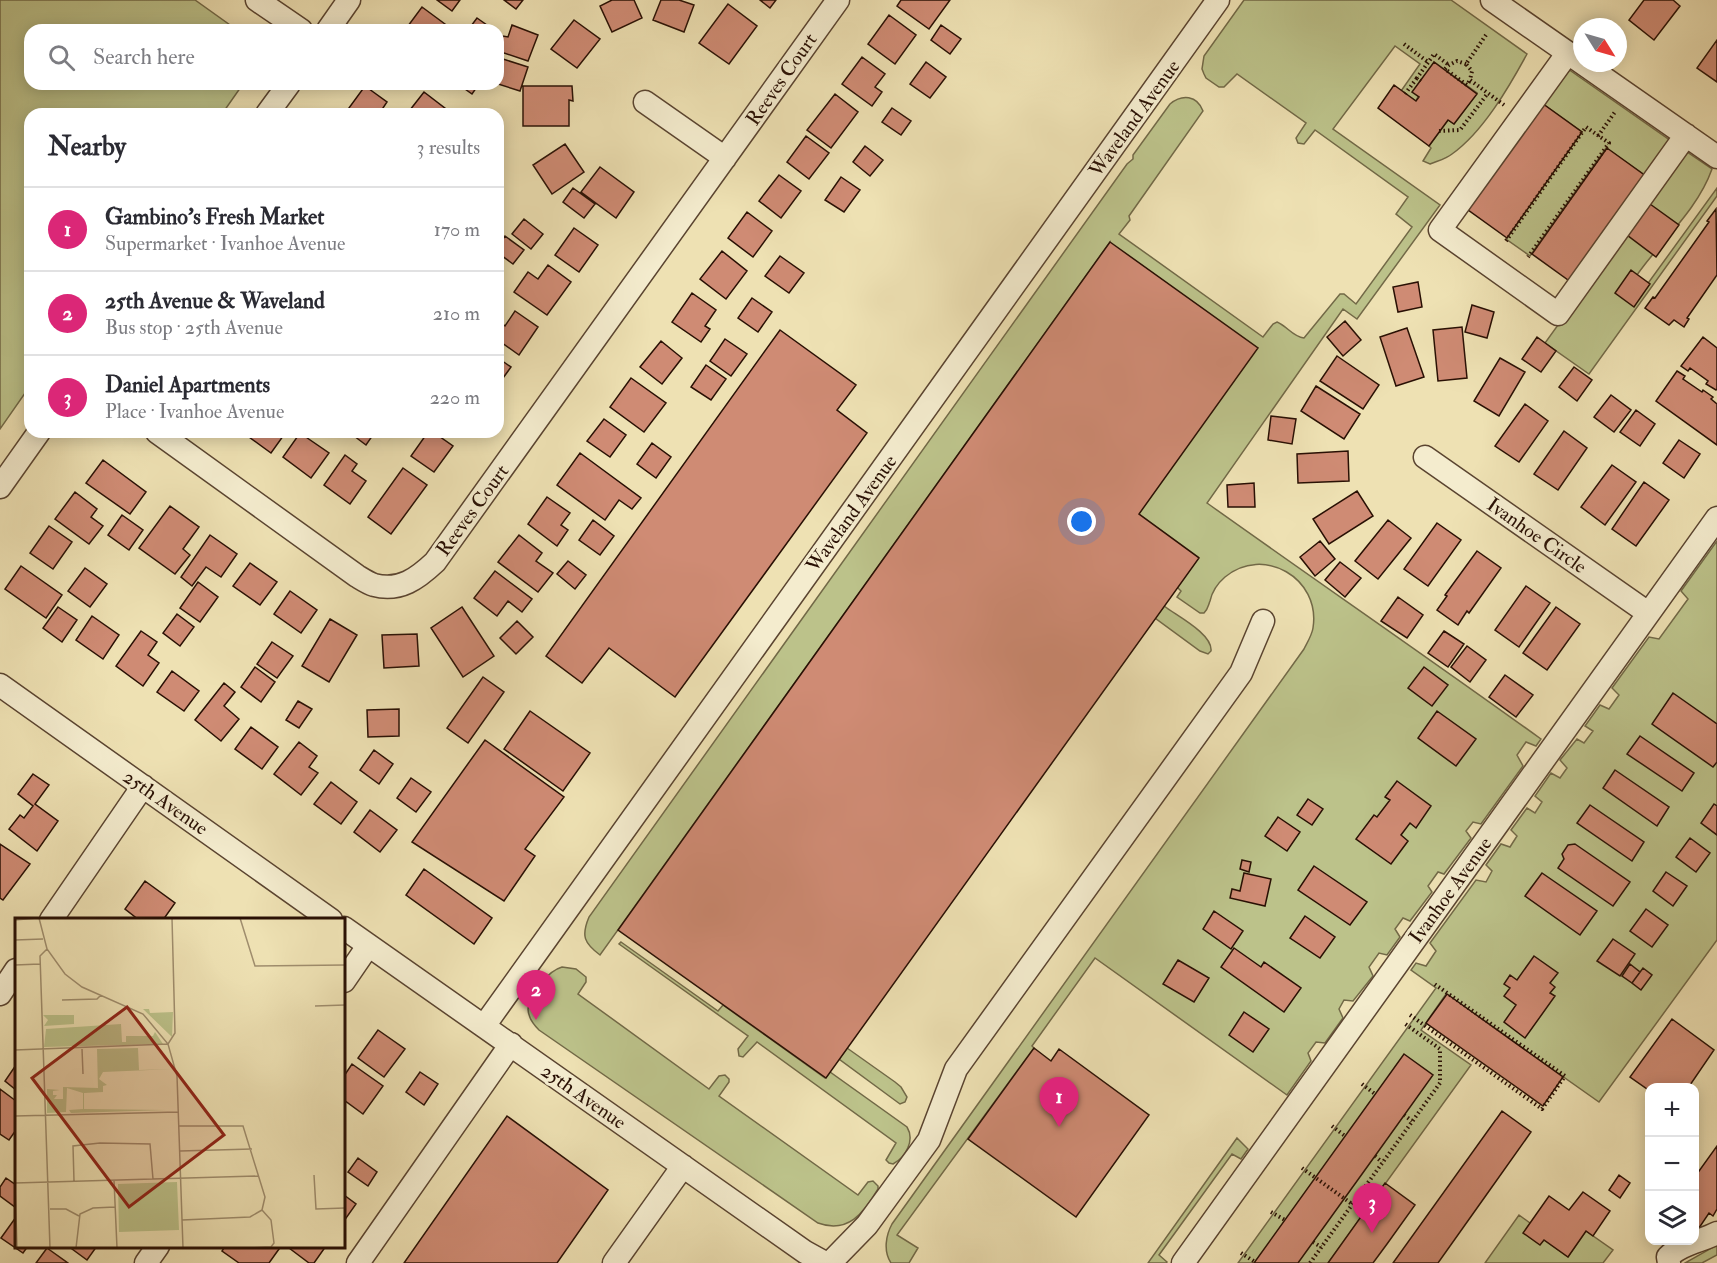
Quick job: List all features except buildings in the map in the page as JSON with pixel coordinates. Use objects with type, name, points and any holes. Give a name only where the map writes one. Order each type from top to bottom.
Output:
[{"type":"street","points":[[257,0],[292,24]]},
{"type":"street","points":[[332,24],[349,0]]},
{"type":"street","name":"Reeves Court","points":[[165,438],[357,576],[374,585],[397,586],[419,577],[435,562],[838,0]]},
{"type":"street","name":"Waveland Avenue","points":[[484,1026],[1218,0]]},
{"type":"street","points":[[1492,0],[1717,157]]},
{"type":"street","points":[[1567,54],[1440,230],[1558,314],[1686,135]]},
{"type":"street","points":[[271,108],[285,90]]},
{"type":"street","points":[[645,102],[725,158]]},
{"type":"street","points":[[0,487],[35,438]]},
{"type":"street","name":"Ivanhoe Circle","points":[[1425,457],[1648,613]]},
{"type":"street","name":"Ivanhoe Avenue","points":[[1183,1263],[1717,518]]},
{"type":"street","points":[[828,1263],[867,1225],[929,1140],[956,1069],[1241,673],[1263,621]]},
{"type":"street","name":"25th Avenue","points":[[0,685],[328,918]]},
{"type":"street","points":[[52,918],[143,786]]},
{"type":"street","name":"25th Avenue","points":[[345,929],[805,1252],[828,1263]]},
{"type":"street","points":[[345,980],[368,946]]},
{"type":"street","points":[[0,994],[15,972]]},
{"type":"street","points":[[358,1263],[511,1044]]},
{"type":"street","points":[[614,1263],[683,1166]]},
{"type":"street","points":[[1669,1263],[1668,1257],[1674,1251],[1717,1233]]},
{"type":"street","points":[[146,1263],[157,1248]]},
{"type":"path","points":[[1466,64],[1486,35]]},
{"type":"path","points":[[1404,44],[1428,62]]},
{"type":"path","points":[[1405,94],[1419,79],[1434,54],[1449,65]]},
{"type":"path","points":[[1457,61],[1466,64],[1472,71],[1467,85],[1445,69],[1457,61]]},
{"type":"path","points":[[1470,80],[1504,105]]},
{"type":"path","points":[[1439,131],[1460,130],[1488,93]]},
{"type":"path","points":[[1598,136],[1609,120]]},
{"type":"path","points":[[1506,241],[1586,127],[1609,143],[1528,257]]},
{"type":"path","points":[[1410,1015],[1542,1109],[1565,1076],[1433,983]]},
{"type":"path","points":[[1310,1263],[1440,1083],[1440,1049],[1404,1023]]},
{"type":"path","points":[[1362,1084],[1375,1094]]},
{"type":"path","points":[[1404,1115],[1412,1121]]},
{"type":"path","points":[[1332,1126],[1345,1136]]},
{"type":"path","points":[[1375,1156],[1382,1162]]},
{"type":"path","points":[[1302,1168],[1352,1204]]},
{"type":"path","points":[[1271,1212],[1285,1221]]},
{"type":"path","points":[[1313,1242],[1321,1248]]},
{"type":"path","points":[[1241,1253],[1255,1262]]},
{"type":"green space","points":[[0,0],[195,0],[229,24],[24,24],[24,90],[239,90],[226,108],[24,108],[24,395],[0,429]]},
{"type":"green space","points":[[1244,0],[1451,0],[1527,54],[1485,121],[1463,145],[1441,160],[1430,164],[1423,161],[1431,148],[1429,146],[1448,120],[1454,124],[1477,93],[1434,62],[1416,101],[1401,91],[1420,64],[1395,46],[1333,129],[1440,205],[1357,319],[1343,309],[1207,503],[1541,739],[1536,746],[1526,742],[1517,755],[1523,766],[1481,824],[1473,822],[1466,831],[1471,838],[1444,874],[1438,872],[1428,886],[1432,892],[1410,921],[1403,918],[1395,929],[1400,937],[1387,955],[1379,953],[1369,967],[1373,976],[1353,1001],[1344,1000],[1339,1009],[1343,1018],[1325,1043],[1316,1042],[1308,1053],[1311,1061],[1287,1095],[1095,958],[1032,1046],[1034,1048],[897,1235],[918,1248],[909,1263],[891,1263],[886,1243],[892,1224],[1304,649],[1313,628],[1313,610],[1308,594],[1299,581],[1272,566],[1256,564],[1240,568],[1225,577],[1214,591],[1204,613],[1200,613],[1177,597],[1181,591],[1177,587],[1198,557],[1139,514],[1110,242],[600,955],[587,943],[585,929],[589,917],[1127,164],[1133,159],[1133,155],[1170,104],[1179,99],[1189,98],[1197,102],[1203,111],[1129,216],[1130,220],[1119,234],[1263,337],[1277,322],[1297,336],[1304,338],[1340,294],[1344,294],[1356,304],[1412,227],[1396,214],[1408,197],[1315,130],[1304,144],[1298,143],[1296,138],[1306,123],[1237,74],[1224,87],[1219,87],[1206,78],[1202,69],[1204,56]]},
{"type":"green space","points":[[1568,69],[1671,141],[1650,179],[1606,148],[1530,256],[1506,239],[1582,132],[1539,101]]},
{"type":"green space","points":[[1687,152],[1712,169],[1707,181],[1685,216],[1622,296],[1633,304],[1717,188],[1717,196],[1589,374],[1545,343],[1671,168]]},
{"type":"green space","points":[[1717,541],[1717,940],[1599,1102],[1446,994],[1421,1030],[1471,1065],[1328,1263],[1238,1263],[1436,988],[1411,970],[1416,963],[1426,966],[1436,951],[1430,943],[1476,880],[1486,882],[1492,871],[1486,865],[1501,844],[1510,847],[1517,836],[1511,830],[1527,808],[1535,813],[1542,802],[1535,796],[1551,773],[1560,778],[1567,768],[1560,760],[1577,739],[1584,743],[1593,731],[1585,726],[1600,705],[1609,709],[1619,695],[1612,688],[1649,637],[1659,639],[1688,599],[1681,591]]},
{"type":"green space","points":[[1164,606],[1206,638],[1211,651],[1208,654],[1200,651],[1155,618]]},
{"type":"green space","points":[[621,942],[718,1011],[723,1005],[825,1078],[830,1072],[907,1127],[910,1143],[902,1157],[893,1164],[889,1163],[886,1160],[896,1143],[757,1042],[743,1057],[739,1056],[738,1049],[748,1036],[619,944]]},
{"type":"green space","points":[[562,967],[576,969],[586,977],[586,982],[578,994],[709,1089],[719,1076],[725,1075],[729,1082],[719,1096],[858,1195],[868,1182],[873,1181],[878,1189],[867,1206],[854,1219],[838,1226],[818,1223],[539,1030],[529,1015],[529,1003],[545,978]]},
{"type":"green space","points":[[847,1048],[901,1087],[907,1097],[905,1102],[900,1104],[839,1059]]},
{"type":"green space","points":[[1237,1138],[1248,1149],[1241,1159],[1232,1154],[1159,1255],[1167,1262],[1148,1263]]},
{"type":"green space","points":[[1519,1215],[1530,1223],[1544,1240],[1568,1257],[1586,1231],[1613,1250],[1603,1263],[1485,1263]]},
{"type":"green space","points":[[1717,1245],[1717,1255],[1702,1263],[1685,1263]]},
{"type":"place","name":"25th Avenue & Waveland","points":[[536,1020]]},
{"type":"place","name":"Gambino's Fresh Market","points":[[1059,1127]]},
{"type":"place","name":"Daniel Apartments","points":[[1372,1233]]}]
